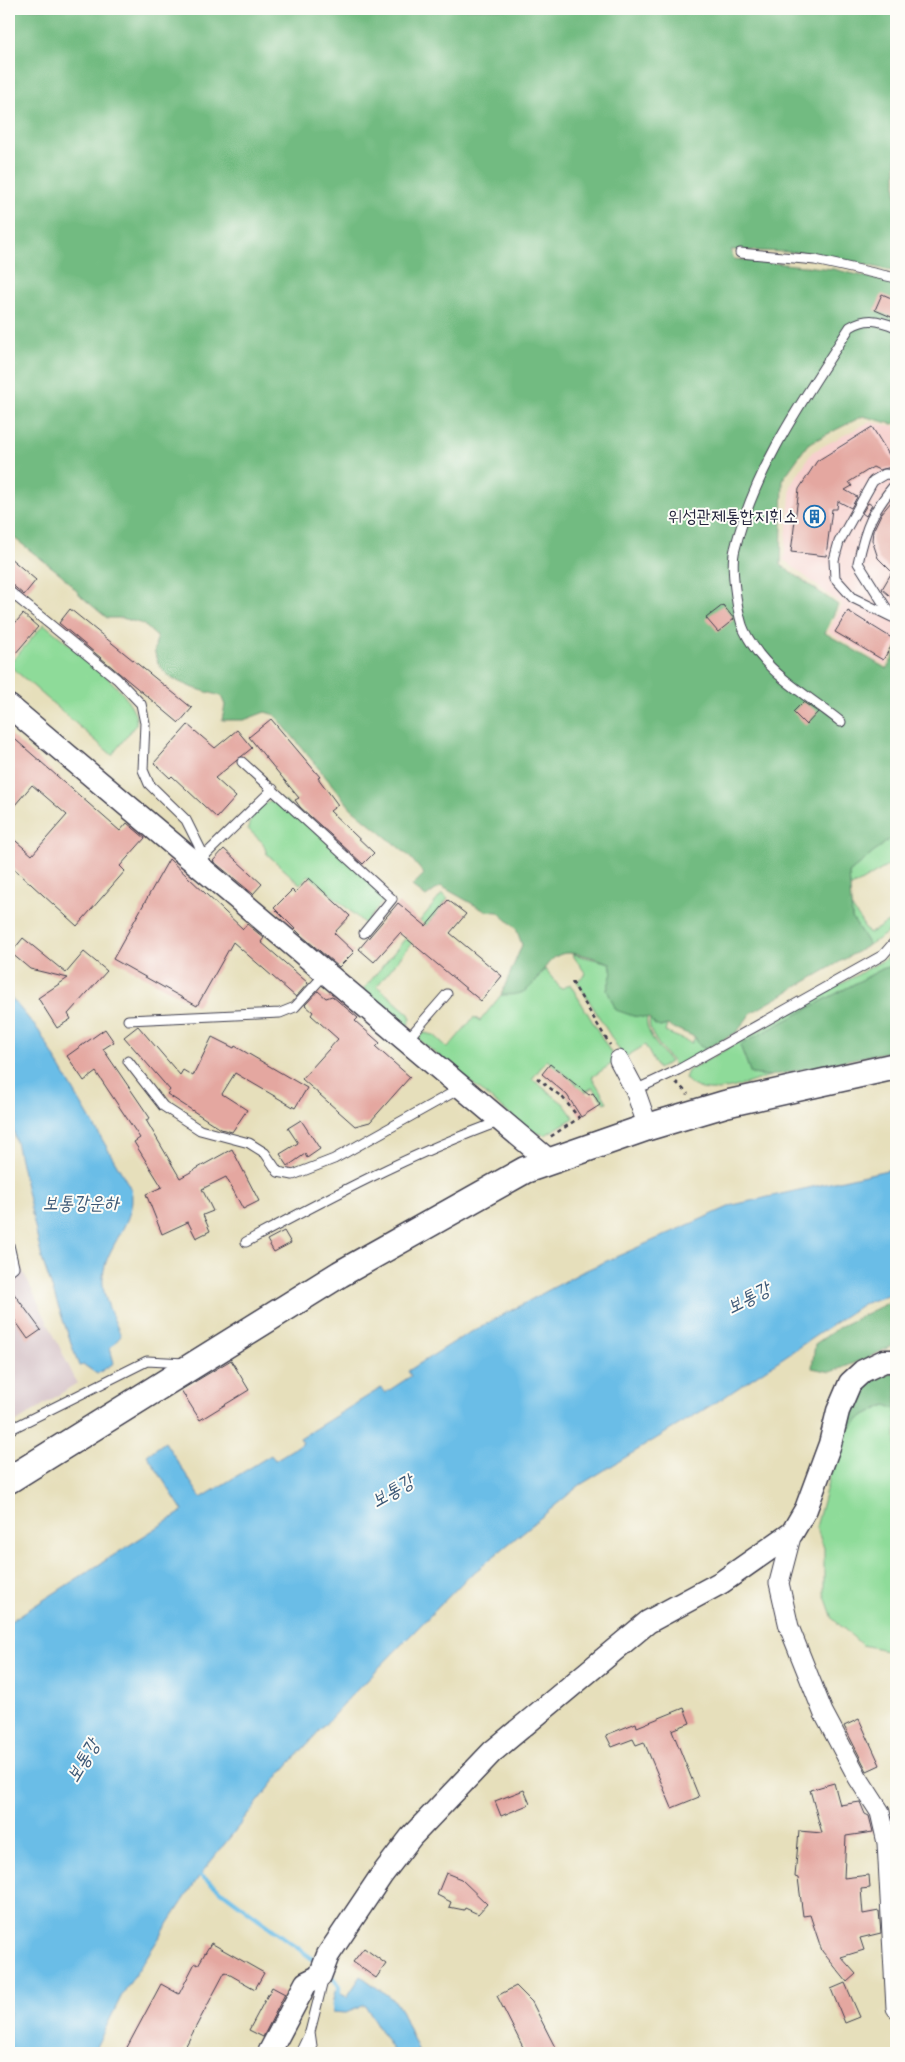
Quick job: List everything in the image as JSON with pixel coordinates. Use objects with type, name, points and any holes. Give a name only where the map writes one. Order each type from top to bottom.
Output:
[{"type":"main road","points":[[9,1480],[340,1274],[517,1174],[548,1160],[725,1104],[896,1066]]},
{"type":"street","points":[[9,706],[200,861],[406,1042],[548,1160]]},
{"type":"street","points":[[619,1060],[635,1090],[648,1127]]},
{"type":"street","points":[[896,1361],[884,1360],[863,1371],[850,1383],[838,1411],[830,1444],[806,1509],[792,1533],[778,1583],[789,1628],[823,1712],[858,1778],[880,1812],[887,1843],[896,2008]]},
{"type":"street","points":[[269,2053],[306,1983],[322,1971],[381,1876],[405,1845],[492,1752],[648,1622],[722,1582],[792,1533]]},
{"type":"lane","points":[[740,254],[815,260],[896,278]]},
{"type":"lane","points":[[841,722],[822,706],[795,690],[758,653],[742,625],[735,578],[734,551],[757,484],[792,418],[850,327],[863,320],[878,320],[896,327]]},
{"type":"lane","points":[[894,619],[853,598],[836,578],[834,560],[839,542],[873,481],[885,474],[896,475]]},
{"type":"lane","points":[[894,619],[858,562],[865,530],[880,503],[896,483]]},
{"type":"lane","points":[[9,591],[117,679],[141,704],[146,723],[143,770],[149,784],[186,820],[200,861],[272,789]]},
{"type":"lane","points":[[242,762],[392,898],[364,933]]},
{"type":"lane","points":[[635,1090],[678,1070],[883,955],[896,940]]},
{"type":"lane","points":[[128,1020],[280,1013],[295,1007],[326,973]]},
{"type":"lane","points":[[406,1042],[447,994]]},
{"type":"lane","points":[[128,1062],[163,1106],[200,1130],[249,1143],[265,1153],[278,1172],[293,1175],[334,1159],[462,1088]]},
{"type":"lane","points":[[246,1242],[325,1199],[448,1141],[501,1121]]},
{"type":"lane","points":[[9,1245],[14,1267],[9,1271]]},
{"type":"lane","points":[[9,1430],[147,1361],[197,1363]]},
{"type":"lane","points":[[300,2053],[310,2032],[322,1985],[322,1971]]},
{"type":"lane","points":[[310,2032],[313,2053]]},
{"type":"path","points":[[572,982],[619,1060]]},
{"type":"shaded area","name":"위성관제통합지휘소","points":[[869,422],[896,426],[896,645],[886,666],[828,632],[842,605],[784,560],[791,485],[812,452]]},
{"type":"shaded area","points":[[9,1231],[16,1257],[77,1383],[9,1427]]},
{"type":"green space","points":[[9,9],[896,9],[896,272],[816,253],[731,250],[734,259],[833,269],[896,284],[896,423],[892,424],[863,416],[808,444],[783,479],[781,565],[838,605],[825,633],[887,669],[896,652],[896,837],[891,838],[849,873],[852,918],[869,945],[751,1013],[737,1032],[706,1049],[700,1046],[695,1037],[667,1025],[660,1027],[655,1025],[649,1018],[633,1016],[616,1010],[607,990],[612,973],[610,963],[589,956],[573,953],[560,954],[548,964],[528,989],[519,994],[501,995],[522,945],[516,928],[498,912],[485,911],[441,886],[426,897],[412,886],[424,874],[409,856],[351,808],[275,715],[265,712],[244,720],[222,720],[225,705],[221,696],[181,683],[164,671],[158,663],[155,653],[157,637],[143,624],[122,618],[107,618],[82,597],[62,575],[9,534]]},
{"type":"green space","points":[[44,624],[115,685],[127,699],[134,712],[136,724],[112,755],[9,665]]},
{"type":"green space","points":[[273,800],[278,804],[285,801],[386,897],[365,924],[309,875],[300,884],[267,854],[263,843],[248,829],[256,811],[264,804]]},
{"type":"green space","points":[[896,837],[896,861],[850,888],[849,873],[891,838]]},
{"type":"green space","points":[[442,894],[448,899],[377,986],[409,1014],[411,1019],[406,1028],[362,991]]},
{"type":"green space","points":[[851,906],[869,934],[888,922],[893,929],[869,945],[852,918]]},
{"type":"green space","points":[[572,954],[610,963],[612,973],[607,990],[633,1016],[647,1017],[648,1029],[651,1035],[670,1062],[658,1069],[645,1045],[624,1058],[577,981],[586,974]]},
{"type":"green space","points":[[887,958],[893,966],[884,968],[740,1045],[751,1074],[770,1076],[726,1089],[714,1090],[703,1089],[693,1085],[685,1078],[688,1071]]},
{"type":"green space","points":[[896,966],[896,1050],[770,1076],[751,1074],[740,1045],[884,968]]},
{"type":"green space","points":[[545,969],[561,989],[570,984],[616,1061],[592,1077],[607,1102],[604,1103],[593,1087],[571,1101],[567,1096],[577,1084],[547,1060],[532,1079],[564,1104],[574,1118],[545,1135],[530,1131],[418,1039],[424,1033],[434,1035],[448,1048],[474,1017],[480,1021],[501,995],[522,991],[536,981]]},
{"type":"green space","points":[[650,1018],[660,1027],[667,1025],[665,1032],[692,1043],[695,1037],[700,1046],[706,1049],[676,1067],[654,1037],[649,1024]]},
{"type":"green space","points":[[896,1299],[895,1344],[868,1358],[831,1372],[812,1368],[815,1344],[841,1326]]},
{"type":"green space","points":[[889,1374],[896,1374],[896,1409],[886,1405],[863,1416],[844,1434],[854,1395],[866,1384]]},
{"type":"green space","points":[[886,1405],[896,1409],[896,1652],[862,1645],[833,1619],[824,1593],[824,1548],[816,1527],[830,1475],[844,1434],[863,1416]]},
{"type":"water","name":"보통강운하","points":[[9,995],[39,1031],[131,1189],[132,1201],[130,1212],[109,1254],[103,1277],[106,1299],[121,1336],[110,1348],[114,1363],[97,1374],[84,1365],[79,1366],[42,1259],[9,1110]]},
{"type":"water","name":"보통강","points":[[896,1168],[896,1292],[863,1304],[723,1398],[580,1485],[465,1580],[349,1698],[281,1773],[200,1875],[122,1995],[93,2053],[9,2053],[9,1622],[183,1511],[147,1455],[165,1442],[201,1498],[271,1455],[275,1460],[303,1443],[300,1438],[381,1388],[385,1393],[411,1376],[408,1371],[462,1337],[582,1272],[733,1205]]},
{"type":"water","points":[[361,1976],[395,2001],[402,2012],[419,2053],[394,2053],[365,2005],[346,2013],[333,2012],[332,2004],[335,1991],[347,1997]]},
{"type":"building","points":[[882,294],[896,300],[896,319],[875,310]]},
{"type":"building","name":"위성관제통합지휘소","points":[[872,427],[896,466],[879,470],[873,467],[849,482],[852,486],[845,490],[857,497],[851,508],[838,501],[837,509],[832,509],[826,556],[791,552],[799,489],[817,461]]},
{"type":"building","points":[[896,496],[896,601],[882,589],[892,572],[878,558],[872,540],[873,531],[881,514]]},
{"type":"building","points":[[868,503],[872,505],[866,516],[862,513]]},
{"type":"building","points":[[9,557],[36,580],[24,595],[9,582]]},
{"type":"building","points":[[723,605],[734,619],[718,632],[706,618]]},
{"type":"building","points":[[70,609],[192,708],[179,723],[59,623]]},
{"type":"building","points":[[848,611],[895,640],[883,660],[835,632]]},
{"type":"building","points":[[23,614],[38,627],[9,661],[9,630]]},
{"type":"building","points":[[803,702],[818,712],[806,725],[793,712]]},
{"type":"building","points":[[271,719],[320,777],[318,778],[338,805],[330,811],[374,853],[363,864],[300,807],[295,800],[299,798],[249,737]]},
{"type":"building","points":[[188,725],[215,748],[237,730],[252,748],[215,778],[236,797],[217,818],[172,776],[170,778],[154,763]]},
{"type":"building","points":[[9,734],[120,831],[127,823],[145,838],[120,866],[125,871],[77,926],[9,864],[9,835],[32,855],[67,815],[32,785],[9,812]]},
{"type":"building","points":[[224,849],[262,884],[253,894],[213,861]]},
{"type":"building","points":[[169,859],[243,929],[247,924],[264,938],[261,942],[308,983],[296,997],[233,942],[197,1006],[113,959]]},
{"type":"building","points":[[309,878],[350,916],[334,933],[354,952],[339,967],[302,936],[274,908],[292,890],[295,893]]},
{"type":"building","points":[[448,900],[466,914],[450,933],[502,976],[481,1001],[400,933],[374,962],[359,949],[398,903],[426,926]]},
{"type":"building","points":[[23,938],[66,973],[84,952],[107,971],[68,1014],[71,1019],[57,1028],[38,998],[68,978],[30,969],[11,953]]},
{"type":"building","points":[[318,991],[326,998],[332,996],[358,1018],[355,1021],[380,1043],[376,1047],[410,1077],[370,1122],[355,1126],[302,1079],[338,1039],[311,1015],[313,1012],[305,1005]]},
{"type":"building","points":[[138,1026],[180,1075],[183,1070],[193,1076],[212,1037],[234,1048],[235,1046],[307,1088],[295,1108],[235,1073],[222,1094],[247,1110],[232,1132],[221,1129],[167,1094],[170,1090],[124,1037]]},
{"type":"building","points":[[105,1029],[114,1042],[103,1049],[150,1118],[146,1120],[180,1178],[232,1149],[259,1201],[243,1209],[226,1177],[202,1189],[213,1211],[203,1215],[210,1231],[196,1238],[188,1222],[162,1234],[146,1194],[162,1187],[134,1142],[140,1138],[96,1072],[84,1081],[67,1056]]},
{"type":"building","points":[[550,1064],[589,1095],[593,1093],[600,1105],[581,1117],[567,1095],[542,1074]]},
{"type":"building","points":[[301,1120],[320,1149],[307,1158],[305,1154],[288,1166],[280,1154],[298,1143],[288,1128]]},
{"type":"building","points":[[284,1231],[291,1243],[274,1252],[267,1240]]},
{"type":"building","points":[[9,1287],[41,1330],[28,1339],[14,1319],[9,1318]]},
{"type":"building","points":[[231,1360],[249,1390],[200,1420],[181,1390]]},
{"type":"building","points":[[684,1708],[690,1723],[672,1730],[699,1797],[672,1808],[644,1742],[636,1745],[633,1739],[612,1747],[606,1735],[636,1723],[637,1727]]},
{"type":"building","points":[[859,1719],[880,1765],[867,1771],[844,1726]]},
{"type":"building","points":[[834,1783],[840,1805],[860,1802],[865,1814],[869,1816],[873,1832],[846,1836],[844,1878],[869,1875],[870,1888],[861,1889],[863,1914],[879,1911],[881,1933],[860,1938],[864,1950],[841,1957],[856,1974],[847,1982],[822,1951],[810,1915],[803,1916],[798,1878],[795,1877],[799,1831],[822,1833],[810,1790]]},
{"type":"building","points":[[524,1790],[530,1804],[501,1816],[495,1801]]},
{"type":"building","points":[[446,1873],[461,1879],[487,1904],[478,1914],[465,1908],[464,1910],[449,1907],[451,1902],[437,1895]]},
{"type":"building","points":[[211,1943],[264,1973],[255,1989],[225,1972],[182,2053],[124,2053],[161,1984],[179,1994],[195,1963],[198,1965]]},
{"type":"building","points":[[364,1948],[386,1964],[376,1978],[353,1962]]},
{"type":"building","points":[[845,1983],[860,2017],[845,2023],[831,1989]]},
{"type":"building","points":[[516,1986],[532,2002],[558,2053],[526,2053],[497,1996]]},
{"type":"building","points":[[272,1987],[285,1994],[263,2037],[249,2030]]},
{"type":"waterway","points":[[200,1875],[318,1963]]},
{"type":"waterway","points":[[330,1974],[339,1986],[339,1998]]},
{"type":"place","name":"위성관제통합지휘소","points":[[814,516]]}]
